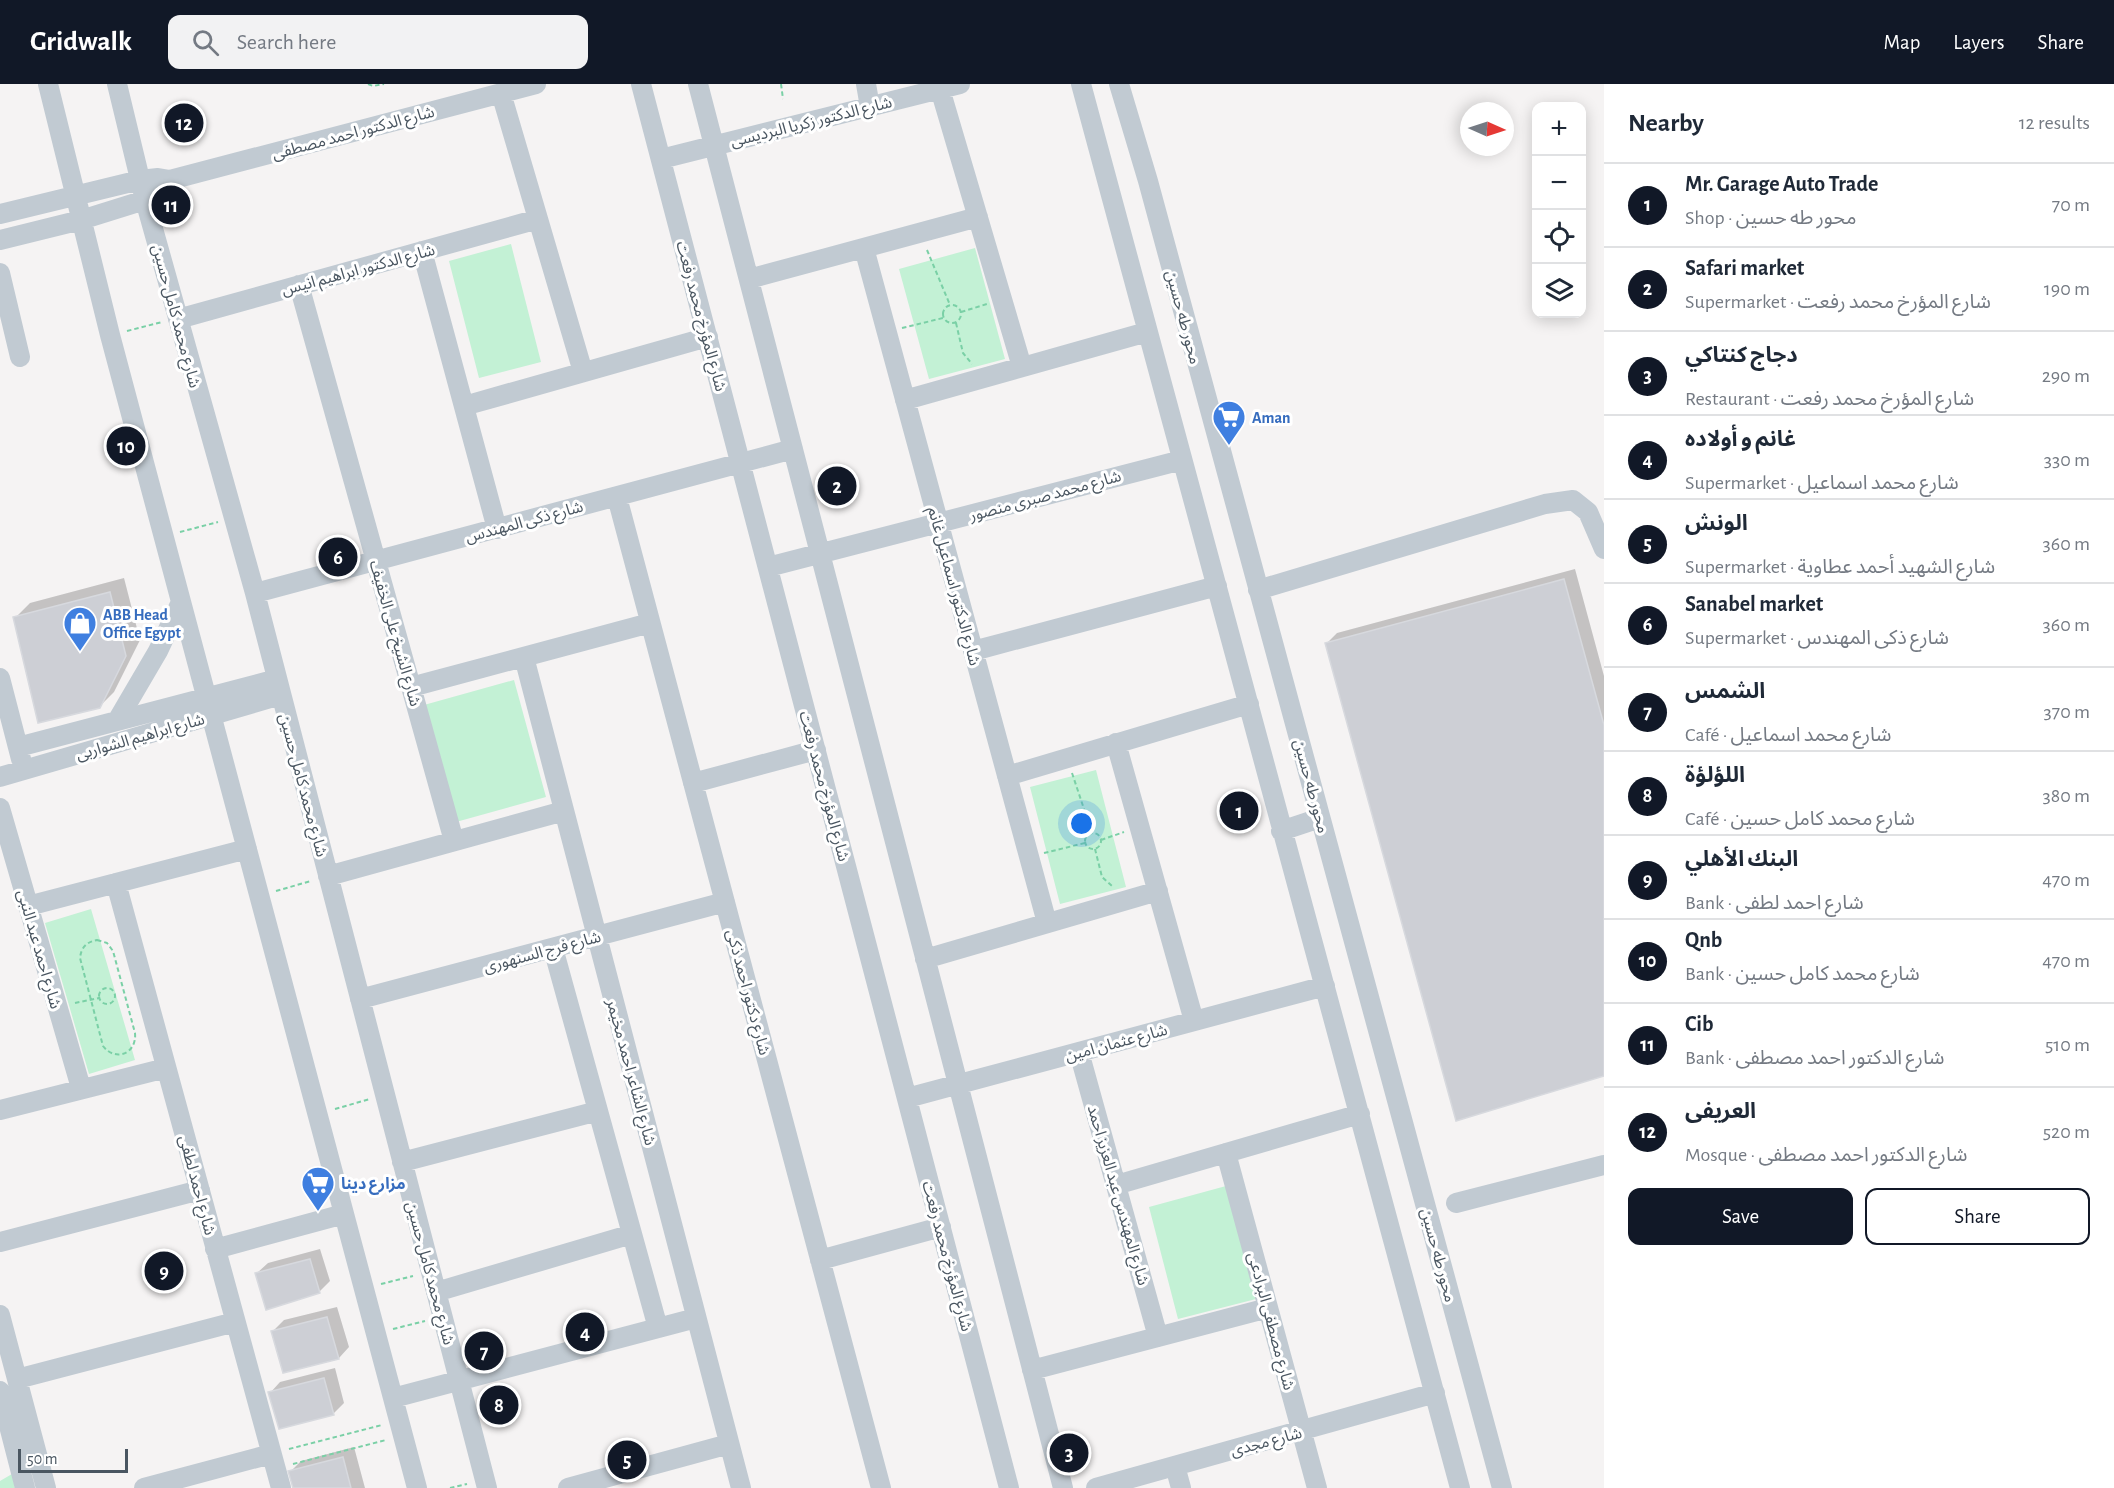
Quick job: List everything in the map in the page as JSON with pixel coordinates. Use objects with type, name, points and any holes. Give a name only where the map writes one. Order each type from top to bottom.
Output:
[{"type":"street","points":[[48,84],[110,335],[417,1488]]},
{"type":"street","name":"شارع محمد كامل حسين","points":[[117,84],[143,190],[232,518],[255,593],[487,1488]]},
{"type":"street","name":"شارع الدكتور احمد مصطفى","points":[[0,214],[74,195],[162,190],[170,180],[536,84]]},
{"type":"street","name":"شارع المؤرخ محمد رفعت","points":[[641,84],[1009,1488]]},
{"type":"street","points":[[698,84],[1063,1488]]},
{"type":"street","points":[[866,84],[870,106]]},
{"type":"street","name":"شارع الدكتور زكريا البرديسى","points":[[661,159],[960,84]]},
{"type":"street","points":[[1081,84],[1460,1488]]},
{"type":"street","name":"محور طه حسين","points":[[1119,84],[1148,181],[1502,1488]]},
{"type":"street","points":[[940,89],[1022,367]]},
{"type":"street","points":[[501,93],[583,372]]},
{"type":"street","name":"شارع الدكتور احمد مصطفى","points":[[0,240],[81,220],[143,190]]},
{"type":"street","points":[[749,279],[978,217]]},
{"type":"street","name":"شارع الدكتور ابراهيم انيس","points":[[178,319],[538,219]]},
{"type":"street","name":"شارع الدكتور اسماعيل غانم","points":[[864,248],[1047,923]]},
{"type":"street","points":[[422,251],[497,529]]},
{"type":"street","points":[[0,273],[20,357]]},
{"type":"street","name":"شارع الشيخ على الخفيف","points":[[299,285],[454,841]]},
{"type":"street","points":[[905,400],[1147,332]]},
{"type":"street","points":[[464,406],[708,337]]},
{"type":"street","name":"شارع ذكى المهندس","points":[[255,593],[793,449]]},
{"type":"street","name":"شارع محمد صبرى منصور","points":[[768,567],[1182,460]]},
{"type":"street","name":"شارع دكتور احمد ذكى","points":[[617,496],[881,1488]]},
{"type":"street","points":[[1258,590],[1545,504],[1573,500],[1587,512],[1604,549]]},
{"type":"street","points":[[973,651],[1217,586]]},
{"type":"street","points":[[117,721],[158,651],[181,602]]},
{"type":"street","points":[[411,687],[650,623]]},
{"type":"street","name":"شارع الشاعر احمد مخيمر","points":[[524,657],[741,1488]]},
{"type":"street","points":[[1,685],[24,770]]},
{"type":"street","name":"شارع ابراهيم الشواربى","points":[[0,777],[209,706],[279,687]]},
{"type":"street","points":[[1007,776],[1249,704]]},
{"type":"street","name":"شارع ابراهيم الشواربى","points":[[18,747],[117,721],[209,706]]},
{"type":"street","points":[[1116,743],[1194,1022]]},
{"type":"street","points":[[693,783],[816,750]]},
{"type":"street","name":"شارع احمد عبد النبى","points":[[0,808],[81,1088]]},
{"type":"street","points":[[328,876],[564,811]]},
{"type":"street","points":[[1281,831],[1320,818]]},
{"type":"street","points":[[28,906],[247,849]]},
{"type":"street","name":"شارع احمد لطفى","points":[[116,883],[276,1470]]},
{"type":"street","points":[[926,958],[1158,891]]},
{"type":"street","name":"شارع فرج السنهورى","points":[[360,999],[725,902]]},
{"type":"street","points":[[553,948],[658,1328]]},
{"type":"street","name":"شارع عثمان امين","points":[[907,1098],[1325,986]]},
{"type":"street","name":"شارع المهندس عبد العزيز احمد","points":[[1079,1052],[1158,1337]]},
{"type":"street","points":[[0,1110],[166,1068]]},
{"type":"street","points":[[402,1162],[598,1111]]},
{"type":"street","points":[[1116,1185],[1360,1114]]},
{"type":"street","name":"شارع مصطفى البرادعى","points":[[1226,1153],[1317,1488]]},
{"type":"street","points":[[1456,1203],[1604,1165]]},
{"type":"street","points":[[0,1242],[200,1190]]},
{"type":"street","points":[[215,1249],[344,1214]]},
{"type":"street","points":[[820,1260],[941,1227]]},
{"type":"street","points":[[436,1292],[632,1234]]},
{"type":"street","points":[[1032,1370],[1268,1308]]},
{"type":"street","points":[[0,1315],[46,1488]]},
{"type":"street","points":[[393,1398],[696,1318]]},
{"type":"street","points":[[17,1379],[235,1322]]},
{"type":"street","points":[[0,1392],[8,1456],[26,1488]]},
{"type":"street","name":"شارع مجدى","points":[[1096,1488],[1435,1393]]},
{"type":"street","points":[[568,1488],[619,1481],[729,1444]]},
{"type":"street","points":[[1175,1466],[1181,1488]]},
{"type":"street","points":[[144,1488],[276,1470]]},
{"type":"path","points":[[368,84],[373,86],[384,84]]},
{"type":"path","points":[[781,84],[783,99]]},
{"type":"path","points":[[920,233],[950,305]]},
{"type":"path","points":[[962,312],[1002,299]]},
{"type":"path","points":[[943,318],[949,323],[956,323],[962,317],[962,312],[957,306],[950,305]]},
{"type":"path","points":[[943,318],[943,312],[950,305]]},
{"type":"path","points":[[886,332],[943,318]]},
{"type":"path","points":[[110,335],[178,319]]},
{"type":"path","points":[[956,323],[963,353],[971,363],[974,381]]},
{"type":"path","points":[[164,537],[232,518]]},
{"type":"path","points":[[1068,758],[1092,833]]},
{"type":"path","points":[[1101,840],[1140,827]]},
{"type":"path","points":[[1092,833],[1100,836],[1099,848],[1087,847],[1085,843],[1085,838],[1092,833]]},
{"type":"path","points":[[1029,857],[1085,843]]},
{"type":"path","points":[[1095,849],[1102,877],[1111,885],[1113,904]]},
{"type":"path","points":[[259,896],[328,876]]},
{"type":"path","points":[[102,940],[113,951],[135,1033],[135,1044],[128,1053],[117,1056],[106,1051],[90,1000],[80,952],[91,941],[102,940]]},
{"type":"path","points":[[106,988],[115,995],[115,999],[109,1005],[101,1002],[99,998],[99,994],[106,988]]},
{"type":"path","points":[[57,1007],[99,998]]},
{"type":"path","points":[[317,1114],[385,1095]]},
{"type":"path","points":[[364,1288],[431,1271]]},
{"type":"path","points":[[376,1334],[442,1316]]},
{"type":"path","points":[[276,1470],[401,1428]]},
{"type":"path","points":[[276,1470],[401,1428]]},
{"type":"green space","points":[[511,244],[541,362],[479,378],[449,261]]},
{"type":"green space","points":[[975,248],[1005,359],[929,379],[899,269]]},
{"type":"green space","points":[[514,680],[546,797],[456,822],[424,705]]},
{"type":"green space","points":[[1096,770],[1126,887],[1060,904],[1030,787]]},
{"type":"green space","points":[[91,909],[135,1060],[89,1074],[45,923]]},
{"type":"green space","points":[[1226,1186],[1256,1299],[1178,1319],[1149,1207]]},
{"type":"green space","points":[[12,1474],[15,1488],[0,1488],[0,1481]]},
{"type":"building","points":[[1564,579],[1604,725],[1604,1076],[1456,1121],[1325,643]]},
{"type":"building","points":[[110,592],[126,656],[100,708],[38,723],[13,617]]},
{"type":"building","points":[[310,1259],[320,1293],[266,1310],[255,1273]]},
{"type":"building","points":[[327,1317],[339,1359],[283,1373],[271,1331]]},
{"type":"building","points":[[324,1378],[334,1415],[279,1429],[268,1392]]},
{"type":"building","points":[[343,1457],[351,1488],[293,1488],[288,1471]]},
{"type":"place","name":"العريفى","points":[[184,123]]},
{"type":"place","name":"Cib","points":[[171,205]]},
{"type":"place","name":"Qnb","points":[[126,446]]},
{"type":"place","name":"Aman","points":[[1229,446]]},
{"type":"place","name":"Safari market","points":[[837,486]]},
{"type":"place","name":"Sanabel market","points":[[338,557]]},
{"type":"place","name":"ABB Head Office Egypt","points":[[80,652]]},
{"type":"place","name":"Mr. Garage Auto Trade","points":[[1239,811]]},
{"type":"place","name":"مزارع دينا","points":[[318,1212]]},
{"type":"place","name":"البنك الأهلي","points":[[164,1271]]},
{"type":"place","name":"غانم و أولاده","points":[[585,1332]]},
{"type":"place","name":"الشمس","points":[[484,1351]]},
{"type":"place","name":"اللؤلؤة","points":[[499,1405]]},
{"type":"place","name":"دجاج كنتاكي","points":[[1069,1453]]},
{"type":"place","name":"الونش","points":[[627,1460]]}]
